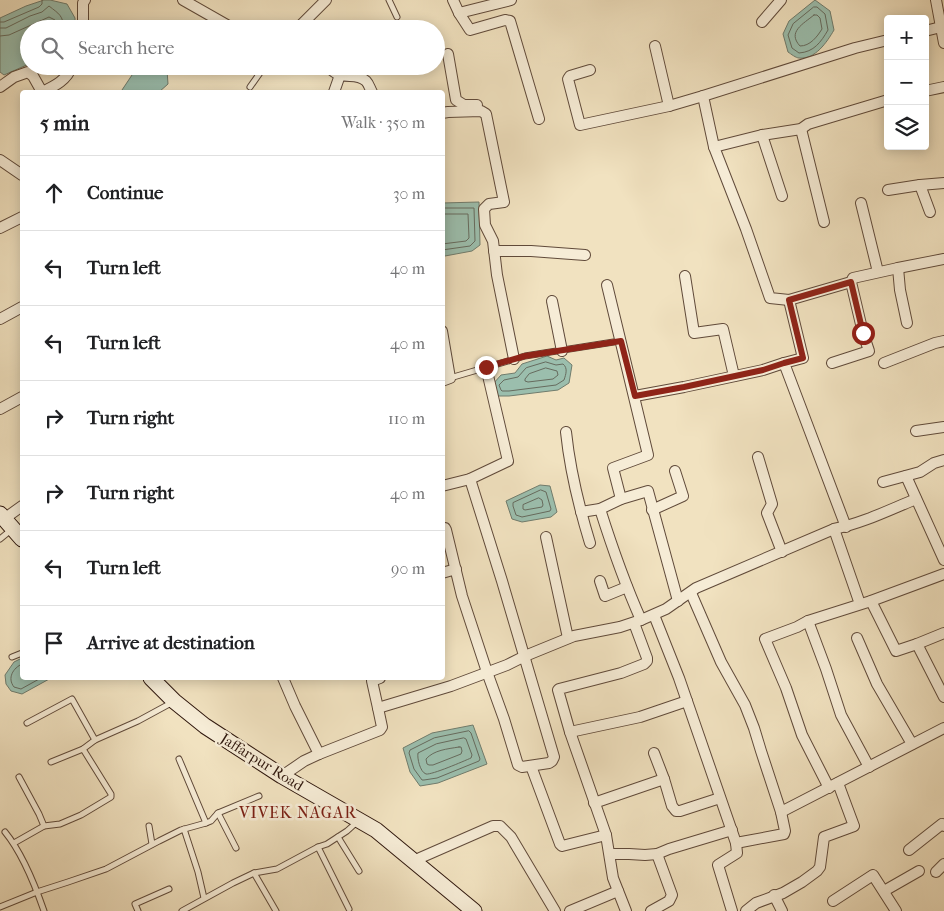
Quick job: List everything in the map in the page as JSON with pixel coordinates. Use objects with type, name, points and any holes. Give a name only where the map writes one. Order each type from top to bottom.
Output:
[{"type":"street","points":[[83,20],[85,0]]},
{"type":"street","points":[[183,0],[218,20]]},
{"type":"street","points":[[306,20],[326,0]]},
{"type":"street","points":[[454,0],[459,13],[470,30],[510,20],[539,119]]},
{"type":"street","points":[[459,13],[511,0]]},
{"type":"street","points":[[762,22],[781,0]]},
{"type":"street","points":[[936,0],[944,43]]},
{"type":"street","points":[[929,30],[941,27]]},
{"type":"street","points":[[590,70],[570,76],[568,79],[580,125],[670,106],[855,48],[884,41]]},
{"type":"street","points":[[655,46],[670,106]]},
{"type":"street","points":[[448,54],[456,100],[464,105],[484,106],[486,114],[504,202],[489,204],[484,209],[485,225],[493,241],[497,275],[514,359]]},
{"type":"street","points":[[0,87],[20,75]]},
{"type":"street","points":[[32,75],[41,90]]},
{"type":"street","points":[[46,90],[64,79],[66,75]]},
{"type":"street","points":[[335,90],[340,75],[362,78],[367,82],[371,90]]},
{"type":"street","points":[[929,90],[944,87]]},
{"type":"street","points":[[703,96],[714,148],[746,229],[770,298],[789,300],[851,282],[853,278],[944,259]]},
{"type":"street","points":[[714,148],[762,135],[801,129],[808,124],[884,101]]},
{"type":"street","points":[[445,112],[481,111],[486,114]]},
{"type":"street","points":[[801,129],[824,222]]},
{"type":"street","points":[[762,135],[782,196]]},
{"type":"street","points":[[0,160],[20,174]]},
{"type":"street","points":[[888,190],[944,183]]},
{"type":"street","points":[[920,185],[930,212]]},
{"type":"street","points":[[861,203],[878,272]]},
{"type":"street","points":[[0,228],[20,218]]},
{"type":"street","points":[[494,251],[531,250],[585,255]]},
{"type":"street","points":[[898,268],[900,290],[907,323]]},
{"type":"street","points":[[685,276],[694,334],[723,329],[734,376]]},
{"type":"street","points":[[832,363],[869,351],[851,282]]},
{"type":"street","points":[[607,285],[648,456],[613,468],[621,499]]},
{"type":"street","points":[[635,396],[763,370],[803,358],[789,300]]},
{"type":"street","points":[[552,301],[562,350]]},
{"type":"street","points":[[0,319],[20,311]]},
{"type":"street","points":[[884,363],[944,341]]},
{"type":"street","points":[[784,363],[846,526]]},
{"type":"street","points":[[445,485],[470,479],[508,461],[486,367]]},
{"type":"street","points":[[0,409],[20,398]]},
{"type":"street","points":[[916,431],[944,427]]},
{"type":"street","points":[[566,432],[567,448],[590,543]]},
{"type":"street","points":[[758,457],[772,504],[767,513],[782,552]]},
{"type":"street","points":[[883,482],[920,472],[934,463],[944,460]]},
{"type":"street","points":[[652,510],[683,496],[675,471]]},
{"type":"street","points":[[906,476],[916,498],[940,539],[944,560]]},
{"type":"street","points":[[445,528],[462,596],[518,765],[520,767],[531,766],[552,761],[554,757],[470,479]]},
{"type":"street","points":[[581,512],[600,509],[621,499],[648,491],[678,601]]},
{"type":"street","points":[[378,708],[451,686],[507,665],[568,638],[654,615],[696,588],[834,529],[916,498]]},
{"type":"street","points":[[10,525],[20,509]]},
{"type":"street","points":[[600,509],[627,587],[647,661],[621,673],[558,689],[570,732],[606,835],[613,878],[626,911]]},
{"type":"street","points":[[834,529],[860,604]]},
{"type":"street","points":[[546,537],[568,638]]},
{"type":"street","points":[[445,572],[456,569]]},
{"type":"street","points":[[829,788],[802,735],[786,688],[765,639],[808,621],[871,601],[944,574]]},
{"type":"street","points":[[600,581],[605,596],[627,587]]},
{"type":"street","points":[[691,592],[721,662],[745,705],[781,812],[785,831],[784,834],[736,843]]},
{"type":"street","points":[[871,601],[896,652],[944,633]]},
{"type":"street","points":[[654,615],[679,678],[736,843],[737,853],[718,865],[732,911]]},
{"type":"street","points":[[808,621],[841,716],[869,767]]},
{"type":"street","points":[[857,638],[877,684],[912,744]]},
{"type":"street","points":[[917,644],[941,682],[944,697]]},
{"type":"street","name":"Jaffarpur Road","points":[[153,680],[174,701],[205,726],[282,776],[376,830],[474,911]]},
{"type":"street","points":[[284,680],[319,754]]},
{"type":"street","points":[[282,776],[304,761],[380,730],[382,727],[372,681],[375,680]]},
{"type":"street","points":[[570,732],[640,717],[687,701]]},
{"type":"street","points":[[781,812],[944,728]]},
{"type":"street","points":[[654,753],[672,806],[676,811],[720,798]]},
{"type":"street","points":[[531,766],[562,846],[606,835]]},
{"type":"street","points":[[594,803],[664,779]]},
{"type":"street","points":[[746,911],[756,903],[782,893],[818,871],[824,837],[854,826],[838,783]]},
{"type":"street","points":[[909,850],[942,824],[944,826]]},
{"type":"street","points":[[413,861],[493,826],[500,826],[510,837],[555,911]]},
{"type":"street","points":[[610,854],[657,854],[732,830]]},
{"type":"street","points":[[651,911],[669,901],[672,895],[657,854]]},
{"type":"street","points":[[884,891],[919,871]]},
{"type":"street","points":[[833,901],[873,874],[896,911]]},
{"type":"street","points":[[570,911],[618,891]]},
{"type":"street","points":[[774,895],[782,911]]},
{"type":"lane","points":[[389,0],[397,17]]},
{"type":"lane","points":[[250,88],[259,75]]},
{"type":"lane","points":[[446,380],[525,356],[621,341]]},
{"type":"lane","points":[[0,539],[10,525]]},
{"type":"lane","points":[[12,657],[20,654]]},
{"type":"lane","points":[[27,722],[72,699],[95,740]]},
{"type":"lane","points":[[51,762],[83,749],[95,740],[138,721],[174,701]]},
{"type":"lane","points":[[14,843],[44,826],[60,824],[81,815],[112,797],[83,749]]},
{"type":"lane","points":[[179,759],[206,823]]},
{"type":"lane","points":[[19,778],[44,826]]},
{"type":"lane","points":[[0,898],[1,906],[106,869],[152,844],[184,829],[211,821],[218,814],[259,796]]},
{"type":"lane","points":[[218,814],[236,848]]},
{"type":"lane","points":[[182,911],[254,873],[277,869],[327,844],[360,820]]},
{"type":"lane","points":[[149,826],[152,844]]},
{"type":"lane","points":[[184,829],[204,898]]},
{"type":"lane","points":[[5,832],[14,843],[44,911]]},
{"type":"lane","points":[[338,837],[359,871]]},
{"type":"lane","points":[[318,847],[349,909]]},
{"type":"lane","points":[[254,873],[276,911]]},
{"type":"lane","points":[[138,911],[134,904],[169,889]]},
{"type":"water","points":[[44,0],[67,4],[75,20],[20,20],[20,68],[4,75],[0,72],[0,18]]},
{"type":"water","points":[[815,0],[830,11],[834,30],[824,45],[815,53],[805,58],[798,58],[788,52],[783,34],[789,21]]},
{"type":"water","points":[[132,75],[167,75],[168,84],[161,90],[122,90]]},
{"type":"water","points":[[479,202],[480,245],[472,251],[445,256],[445,203]]},
{"type":"water","points":[[547,356],[556,360],[564,358],[572,365],[569,383],[558,390],[497,396],[493,384],[501,375],[515,373],[522,364]]},
{"type":"water","points":[[540,485],[550,486],[557,512],[551,517],[522,522],[512,519],[506,501]]},
{"type":"water","points":[[20,659],[20,680],[47,680],[22,694],[11,691],[6,684],[5,675],[14,662]]},
{"type":"water","points":[[473,725],[487,764],[438,783],[420,786],[410,772],[403,748],[432,733]]},
{"type":"district","name":"VIVEK NAGAR","points":[[298,812]]},
{"type":"route","points":[[486,367],[525,356],[621,341],[635,396],[763,370],[803,358],[789,300],[851,282],[863,333]]}]
